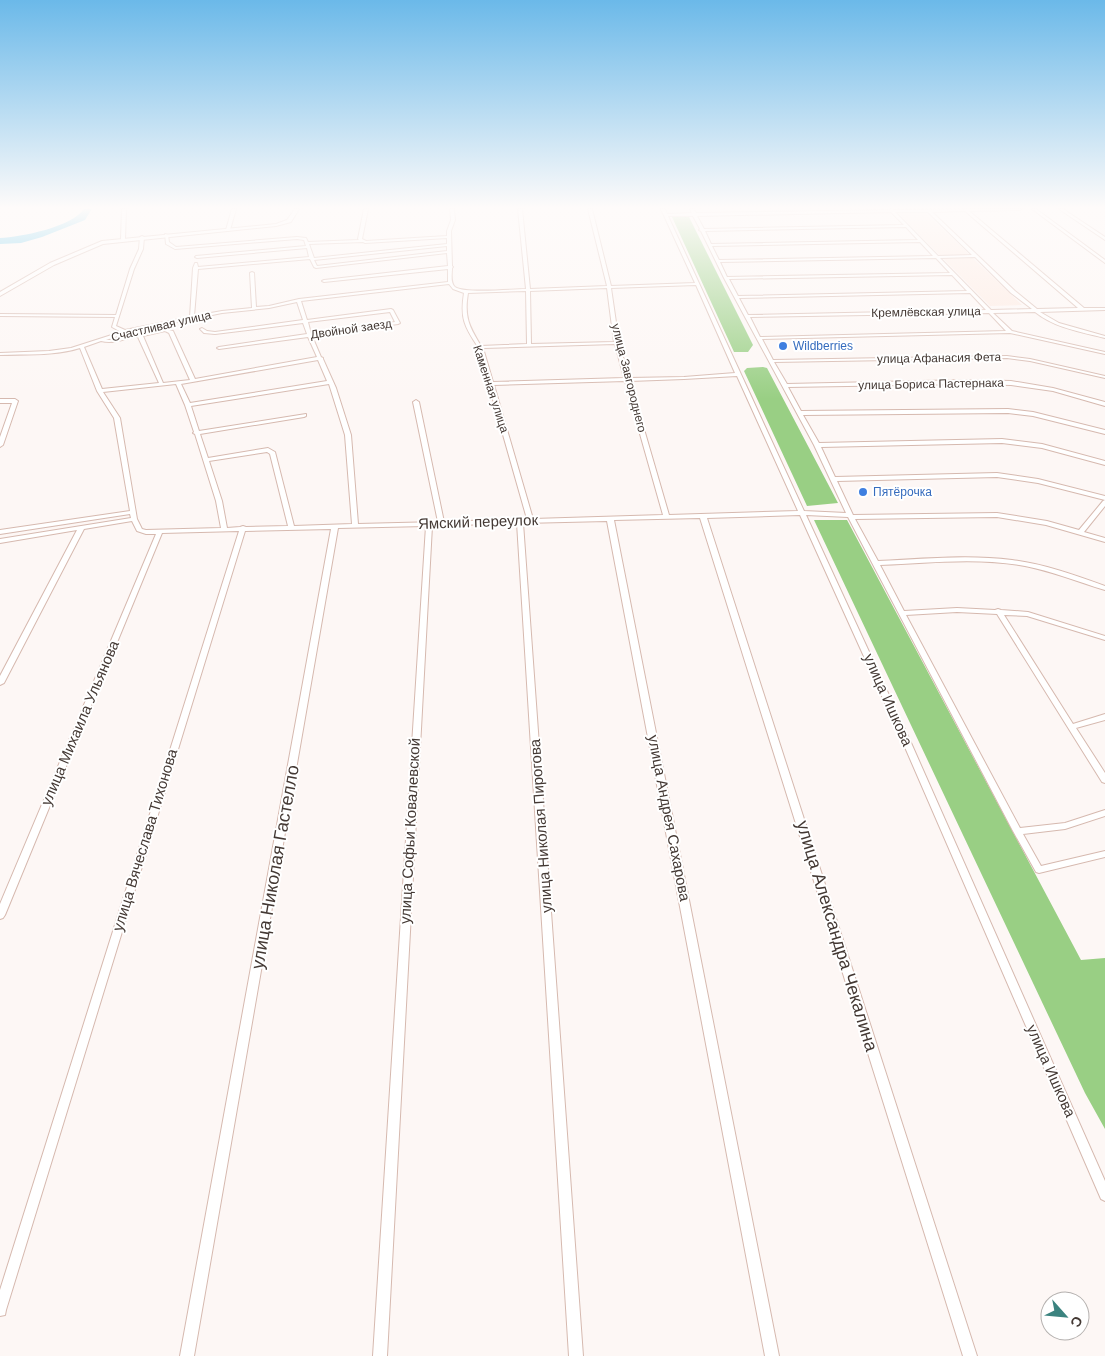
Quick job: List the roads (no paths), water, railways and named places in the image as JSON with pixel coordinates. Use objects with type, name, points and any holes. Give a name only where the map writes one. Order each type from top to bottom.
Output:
[{"type":"street","points":[[0,294],[40,272]]},
{"type":"street","points":[[131,272],[114,327],[133,336]]},
{"type":"street","points":[[192,317],[195,272]]},
{"type":"street","points":[[324,281],[403,272]]},
{"type":"street","points":[[451,272],[450,283],[454,288],[466,292],[698,284]]},
{"type":"street","points":[[526,272],[529,345]]},
{"type":"street","name":"улица Завгороднего","points":[[605,272],[617,343],[668,516]]},
{"type":"street","name":"улица Ишкова","points":[[693,272],[916,763],[1105,1195]]},
{"type":"street","points":[[723,272],[835,479],[851,516],[1039,870],[1105,854]]},
{"type":"street","points":[[993,272],[1034,310],[1057,324],[1105,337]]},
{"type":"street","points":[[1039,272],[1082,309]]},
{"type":"street","points":[[252,273],[254,309]]},
{"type":"street","points":[[726,278],[953,274],[1010,332]]},
{"type":"street","name":"Счастливая улица","points":[[0,354],[49,352],[82,347],[123,332],[192,317],[254,309],[299,300],[450,283]]},
{"type":"street","name":"Каменная улица","points":[[466,292],[462,312],[468,329],[480,347],[530,520]]},
{"type":"street","points":[[737,296],[970,292]]},
{"type":"street","points":[[299,300],[304,321],[321,358],[348,435],[355,525]]},
{"type":"street","name":"Кремлёвская улица","points":[[747,316],[1105,308]]},
{"type":"street","name":"Двойной заезд","points":[[202,329],[206,332],[215,333],[391,310],[398,322],[219,348]]},
{"type":"street","points":[[0,315],[117,316]]},
{"type":"street","points":[[101,340],[115,341],[165,330],[171,332],[193,381]]},
{"type":"street","points":[[759,338],[1010,332],[1105,353]]},
{"type":"street","points":[[140,335],[162,385]]},
{"type":"street","points":[[480,347],[617,343]]},
{"type":"street","points":[[82,347],[100,391],[117,418],[134,519],[139,530],[157,531]]},
{"type":"street","name":"улица Афанасия Фета","points":[[771,361],[1007,357],[1038,361],[1105,377]]},
{"type":"street","points":[[100,391],[193,381],[321,358]]},
{"type":"street","points":[[490,384],[627,380],[739,374]]},
{"type":"street","points":[[188,406],[330,382]]},
{"type":"street","name":"улица Бориса Пастернака","points":[[785,386],[967,382],[1011,383],[1053,390],[1105,404]]},
{"type":"street","points":[[178,383],[188,406],[219,501],[224,528]]},
{"type":"street","points":[[0,401],[15,401],[0,445]]},
{"type":"street","points":[[416,402],[441,523]]},
{"type":"street","points":[[800,413],[1008,411],[1033,414],[1105,432]]},
{"type":"street","points":[[196,433],[304,415]]},
{"type":"street","points":[[817,445],[1002,441],[1042,446],[1105,463]]},
{"type":"street","points":[[205,460],[268,450],[273,454],[291,527]]},
{"type":"street","points":[[835,479],[997,475],[1054,484],[1105,498]]},
{"type":"street","points":[[1081,532],[1105,502]]},
{"type":"street","points":[[0,532],[132,512]]},
{"type":"street","name":"Ямский переулок","points":[[157,531],[803,513],[851,516],[997,515],[1047,523],[1105,540]]},
{"type":"street","name":"улица Александра Чекалина","points":[[703,516],[970,1356]]},
{"type":"street","name":"улица Андрея Сахарова","points":[[610,518],[772,1356]]},
{"type":"street","points":[[0,541],[134,519]]},
{"type":"street","name":"улица Николая Пирогова","points":[[520,520],[576,1356]]},
{"type":"street","name":"улица Софьи Ковалевской","points":[[380,1356],[428,523]]},
{"type":"street","name":"улица Николая Гастелло","points":[[187,1356],[335,526]]},
{"type":"street","points":[[0,683],[80,528]]},
{"type":"street","name":"улица Вячеслава Тихонова","points":[[0,1310],[243,528]]},
{"type":"street","name":"улица Михаила Ульянова","points":[[0,915],[157,531]]},
{"type":"street","points":[[876,563],[985,560],[1014,562],[1040,567],[1105,588]]},
{"type":"street","points":[[902,613],[957,610],[1028,614],[1105,638]]},
{"type":"street","points":[[998,611],[1105,780]]},
{"type":"street","points":[[1072,727],[1105,717]]},
{"type":"street","points":[[1017,831],[1065,826],[1105,813]]},
{"type":"place","name":"Wildberries","points":[[783,346]]},
{"type":"place","name":"Пятёрочка","points":[[863,492]]}]
